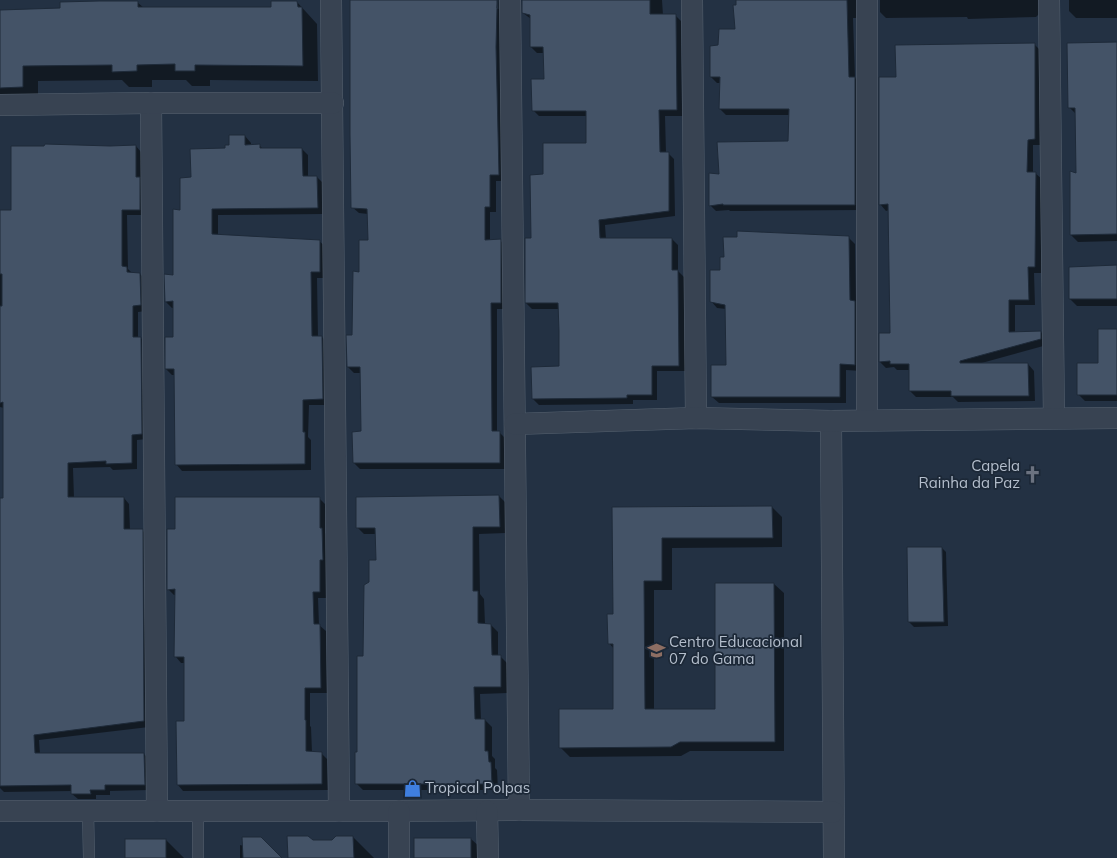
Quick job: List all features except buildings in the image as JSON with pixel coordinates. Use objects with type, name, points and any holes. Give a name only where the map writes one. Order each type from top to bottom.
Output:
[{"type":"street","points":[[332,0],[339,811]]},
{"type":"street","points":[[510,0],[519,810]]},
{"type":"street","points":[[692,0],[696,418]]},
{"type":"street","points":[[867,0],[867,420]]},
{"type":"street","points":[[1049,0],[1054,418]]},
{"type":"street","points":[[152,103],[157,811]]},
{"type":"street","points":[[0,105],[333,103]]},
{"type":"street","points":[[515,424],[696,418],[831,420],[1117,418]]},
{"type":"street","points":[[831,420],[834,858]]},
{"type":"street","points":[[0,810],[519,810],[833,812]]},
{"type":"street","points":[[399,811],[399,858]]},
{"type":"street","points":[[487,811],[488,858]]},
{"type":"lane","points":[[88,811],[89,858]]},
{"type":"lane","points":[[198,811],[198,858]]},
{"type":"place","name":"Capela Rainha da Paz","points":[[1033,475]]},
{"type":"place","name":"Centro Educacional 07 do Gama","points":[[656,651]]},
{"type":"place","name":"Tropical Polpas","points":[[412,788]]}]
